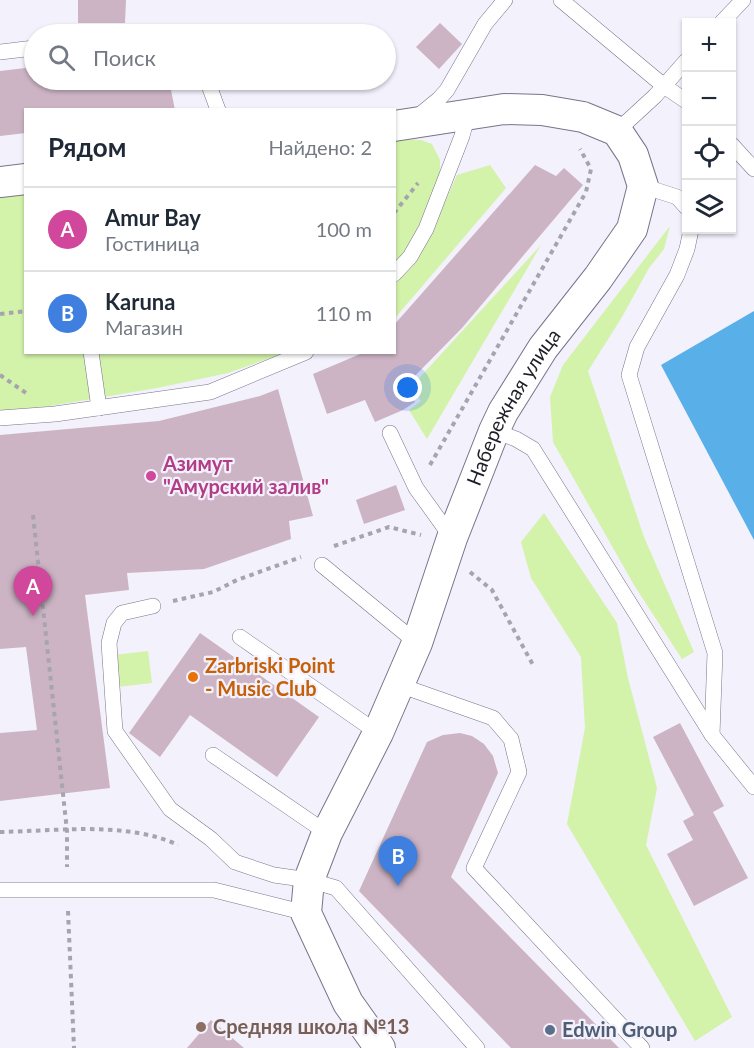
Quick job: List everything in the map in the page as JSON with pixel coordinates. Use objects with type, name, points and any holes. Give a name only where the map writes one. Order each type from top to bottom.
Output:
[{"type":"street","points":[[401,125],[504,109],[542,110],[583,117],[617,131],[633,155],[643,186]]},
{"type":"street","points":[[0,182],[24,179]]},
{"type":"street","name":"Набережная улица","points":[[306,913],[309,880],[327,833],[378,733],[417,643],[449,545],[494,431],[503,412],[543,348],[598,278],[632,229],[643,186]]},
{"type":"street","points":[[306,913],[348,1003],[380,1048]]},
{"type":"lane","points":[[401,125],[439,99],[447,90],[485,24],[505,0]]},
{"type":"lane","points":[[561,0],[682,99]]},
{"type":"lane","points":[[726,18],[743,0]]},
{"type":"lane","points":[[0,52],[24,49]]},
{"type":"lane","points":[[617,131],[682,66]]},
{"type":"lane","points":[[211,90],[217,108]]},
{"type":"lane","points":[[396,272],[410,257],[426,229],[462,136],[468,114]]},
{"type":"lane","points":[[736,149],[754,169]]},
{"type":"lane","points":[[643,186],[677,197],[682,202]]},
{"type":"lane","points":[[690,234],[677,275],[637,347],[629,375],[715,653],[712,735]]},
{"type":"lane","points":[[91,354],[99,408]]},
{"type":"lane","points":[[0,418],[99,408],[210,392],[303,354]]},
{"type":"lane","points":[[494,431],[516,439],[533,449],[712,735],[754,787]]},
{"type":"lane","points":[[390,433],[416,488],[449,545]]},
{"type":"lane","points":[[323,557],[417,643]]},
{"type":"lane","points":[[153,606],[122,613],[114,623],[109,643],[109,732],[170,809],[211,839],[234,862],[274,875],[309,880],[336,888],[477,1048]]},
{"type":"lane","points":[[240,637],[378,733]]},
{"type":"lane","points":[[399,685],[493,718],[511,739],[519,772],[474,868],[642,1048]]},
{"type":"lane","points":[[213,755],[327,833]]},
{"type":"lane","points":[[0,890],[214,890],[306,913]]},
{"type":"path","points":[[416,488],[586,192],[591,169],[581,150],[572,143]]},
{"type":"path","points":[[396,210],[421,179]]},
{"type":"path","points":[[0,314],[24,311]]},
{"type":"path","points":[[33,515],[67,831],[67,890],[75,1048]]},
{"type":"path","points":[[323,557],[389,527],[418,533],[449,545],[492,590],[532,665]]},
{"type":"path","points":[[153,606],[213,592],[237,580],[302,557]]},
{"type":"path","points":[[0,832],[120,830],[161,837],[180,846]]},
{"type":"green space","points":[[396,139],[421,140],[432,144],[440,160],[440,173],[410,248],[396,262]]},
{"type":"green space","points":[[490,165],[506,188],[396,317],[396,282],[413,266],[429,238],[457,175]]},
{"type":"green space","points":[[24,186],[24,354],[281,354],[228,373],[157,388],[38,408],[0,411],[0,189]]},
{"type":"green space","points":[[670,226],[664,249],[649,268],[588,371],[644,537],[694,652],[682,659],[634,585],[553,442],[550,397],[563,365]]},
{"type":"green space","points":[[541,245],[427,439],[409,410],[421,401],[411,387]]},
{"type":"green space","points":[[544,513],[617,623],[628,678],[657,788],[646,845],[732,1017],[695,1041],[567,824],[585,728],[581,657],[531,578],[521,542]]},
{"type":"green space","points":[[148,651],[152,683],[117,687],[114,655]]},
{"type":"water","points":[[754,311],[754,540],[661,365]]},
{"type":"building","points":[[78,0],[126,0],[125,23],[78,23]]},
{"type":"building","points":[[440,23],[462,44],[439,69],[416,47]]},
{"type":"building","points":[[24,68],[24,90],[171,90],[175,108],[24,108],[24,133],[0,136],[0,71]]},
{"type":"building","points":[[535,165],[556,176],[564,168],[583,185],[462,328],[405,386],[415,402],[375,422],[365,400],[327,414],[313,374],[360,354],[396,354],[396,323]]},
{"type":"building","name":"Азимут \"Амурский залив\"","points":[[278,389],[313,516],[289,521],[291,539],[204,569],[127,573],[129,590],[85,595],[110,788],[0,801],[0,733],[37,730],[26,647],[0,649],[0,435],[159,421],[260,396]]},
{"type":"building","points":[[396,485],[405,510],[364,524],[356,500]]},
{"type":"building","points":[[200,633],[319,717],[277,777],[190,715],[160,757],[129,733]]},
{"type":"building","points":[[680,723],[724,806],[713,812],[748,878],[694,906],[667,854],[693,840],[683,821],[694,815],[653,737]]},
{"type":"building","points":[[460,733],[472,736],[484,744],[493,756],[498,773],[451,877],[619,1048],[511,1048],[359,891],[427,742],[443,735]]},
{"type":"building","points":[[211,1020],[244,1048],[187,1048]]},
{"type":"place","name":"Азимут \"Амурский залив\"","points":[[151,476]]},
{"type":"place","name":"Amur Bay","points":[[33,616]]},
{"type":"place","name":"Zarbriski Point - Music Club","points":[[193,677]]},
{"type":"place","name":"Karuna","points":[[398,886]]},
{"type":"place","name":"Средняя школа №13","points":[[201,1027]]},
{"type":"place","name":"Edwin Group","points":[[550,1030]]}]
